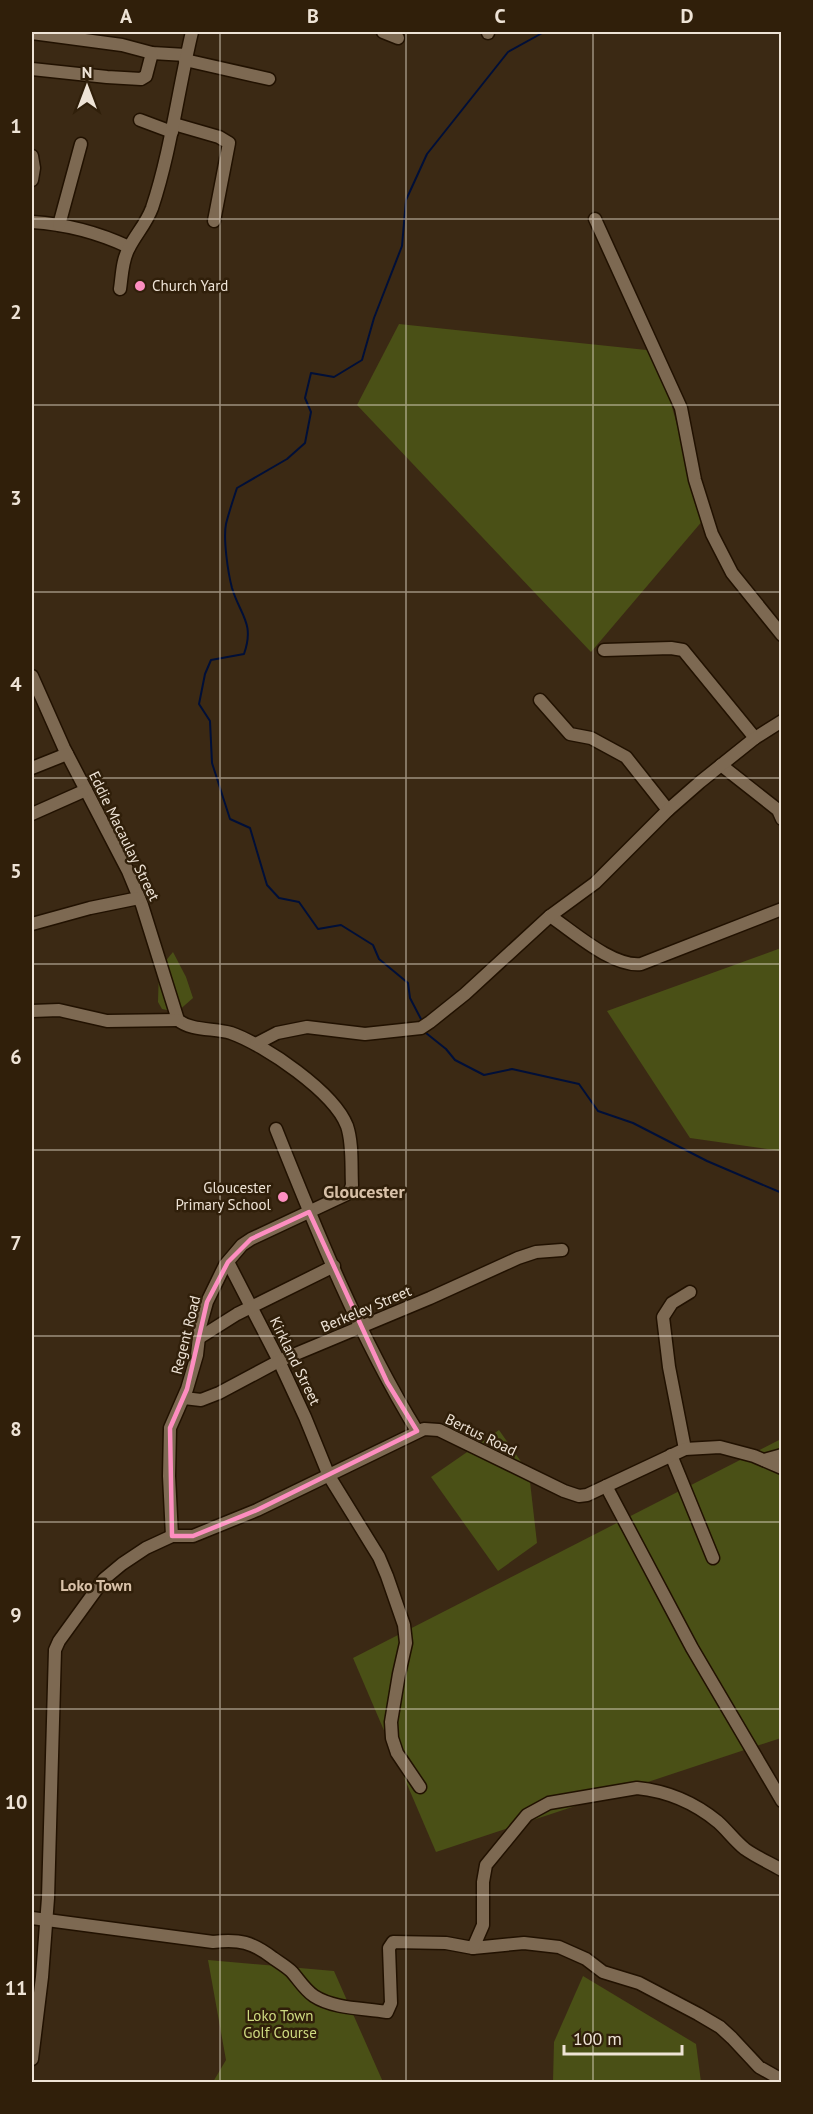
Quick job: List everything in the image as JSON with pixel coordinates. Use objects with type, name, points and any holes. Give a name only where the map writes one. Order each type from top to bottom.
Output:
[{"type":"street","points":[[120,289],[125,257],[129,247],[145,225],[152,209],[173,128],[192,32]]},
{"type":"street","points":[[383,32],[398,38]]},
{"type":"street","points":[[32,33],[67,36],[122,45],[152,53],[186,57],[269,79]]},
{"type":"street","points":[[32,69],[107,78],[141,79],[146,76],[152,53]]},
{"type":"street","points":[[140,120],[219,137],[229,143],[214,220]]},
{"type":"street","points":[[59,225],[81,144]]},
{"type":"street","points":[[32,156],[34,168],[32,180]]},
{"type":"street","points":[[595,219],[681,408],[695,480],[712,534],[732,573],[782,635]]},
{"type":"street","points":[[32,222],[59,225],[98,234],[129,247]]},
{"type":"street","points":[[604,650],[671,648],[683,650],[755,738]]},
{"type":"street","name":"Eddie Macaulay Street","points":[[32,676],[67,754],[140,898],[178,1020]]},
{"type":"street","points":[[540,700],[570,734],[591,738],[626,757],[668,810]]},
{"type":"street","points":[[256,1044],[278,1034],[307,1027],[365,1034],[425,1025],[483,979],[550,916],[595,883],[668,810],[755,738],[782,721]]},
{"type":"street","points":[[32,768],[67,754]]},
{"type":"street","points":[[721,765],[778,810],[782,819]]},
{"type":"street","points":[[32,814],[86,790]]},
{"type":"street","points":[[32,924],[90,908],[140,898]]},
{"type":"street","points":[[550,916],[614,960],[631,965],[641,964],[782,909]]},
{"type":"street","points":[[32,1011],[59,1010],[106,1021],[178,1020],[187,1025],[231,1033],[256,1044],[289,1066],[330,1100],[343,1117],[348,1129],[352,1185],[350,1191],[309,1212]]},
{"type":"street","points":[[32,2060],[48,1898],[55,1650],[59,1641],[104,1579],[146,1548],[172,1536],[193,1536],[202,1533],[329,1476],[417,1431],[387,1382],[360,1328],[309,1212],[276,1129]]},
{"type":"street","name":"Regent Road","points":[[172,1536],[169,1476],[170,1428],[184,1398],[197,1355],[200,1327],[207,1302],[228,1262],[242,1245],[309,1212]]},
{"type":"street","name":"Berkeley Street","points":[[184,1398],[195,1401],[207,1398],[279,1361],[430,1298],[518,1258],[536,1252],[562,1250]]},
{"type":"street","name":"Kirkland Street","points":[[228,1262],[279,1361],[329,1476],[379,1557],[387,1576],[404,1625],[406,1643],[391,1722],[392,1738],[397,1752],[420,1787]]},
{"type":"street","points":[[199,1338],[252,1307],[334,1266]]},
{"type":"street","points":[[685,1449],[669,1367],[663,1317],[672,1303],[690,1292]]},
{"type":"street","name":"Bertus Road","points":[[417,1431],[431,1428],[439,1430],[571,1494],[587,1495],[685,1449],[720,1447],[764,1460],[782,1468]]},
{"type":"street","points":[[671,1455],[713,1558]]},
{"type":"street","points":[[764,1460],[782,1455]]},
{"type":"street","points":[[606,1486],[692,1648],[782,1801]]},
{"type":"street","points":[[473,1948],[483,1925],[483,1874],[486,1864],[527,1815],[549,1803],[637,1788],[670,1795],[691,1804],[718,1822],[745,1849],[782,1870]]},
{"type":"street","points":[[32,1918],[213,1942],[249,1943],[261,1948],[291,1971],[315,1997],[339,2005],[387,2012],[391,2003],[389,1955],[393,1942],[446,1943],[473,1948],[524,1943],[559,1947],[603,1971],[639,1983],[720,2027],[759,2067],[782,2080]]},
{"type":"highlighted area","points":[[309,1212],[387,1382],[417,1431],[257,1510],[193,1536],[172,1536],[170,1428],[187,1389],[207,1302],[228,1262],[251,1239]]},
{"type":"green space","points":[[399,324],[656,351],[704,519],[591,652],[357,405]]},
{"type":"green space","points":[[781,948],[781,1151],[690,1138],[607,1011]]},
{"type":"green space","points":[[173,952],[186,977],[193,998],[177,1012],[162,1009],[158,1002],[159,969]]},
{"type":"green space","points":[[499,1430],[529,1473],[537,1543],[498,1571],[431,1477]]},
{"type":"green space","points":[[781,1439],[781,1738],[436,1852],[353,1658]]},
{"type":"green space","name":"Loko Town Golf Course","points":[[208,1960],[334,1971],[383,2082],[213,2082],[226,2060]]},
{"type":"green space","points":[[583,1976],[696,2044],[701,2082],[553,2082],[554,2042]]},
{"type":"waterway","points":[[422,1021],[410,998],[408,983],[379,959],[373,945],[341,925],[318,929],[299,902],[279,898],[267,885],[250,828],[230,819],[212,763],[210,721],[199,704],[205,674],[211,660],[244,654],[247,643],[247,627],[232,588],[226,547],[226,524],[237,488],[287,459],[305,443],[311,412],[305,398],[311,373],[334,377],[362,360],[374,318],[402,246],[406,200],[427,154],[508,52],[544,32]]},
{"type":"waterway","points":[[425,1029],[426,1033],[446,1049],[455,1060],[484,1075],[512,1069],[579,1084],[598,1111],[633,1123],[707,1161],[782,1193]]},
{"type":"place","name":"Church Yard","points":[[140,286]]},
{"type":"place","name":"Gloucester Primary School","points":[[283,1197]]},
{"type":"district","name":"Gloucester","points":[[364,1192]]},
{"type":"district","name":"Loko Town","points":[[96,1585]]}]
